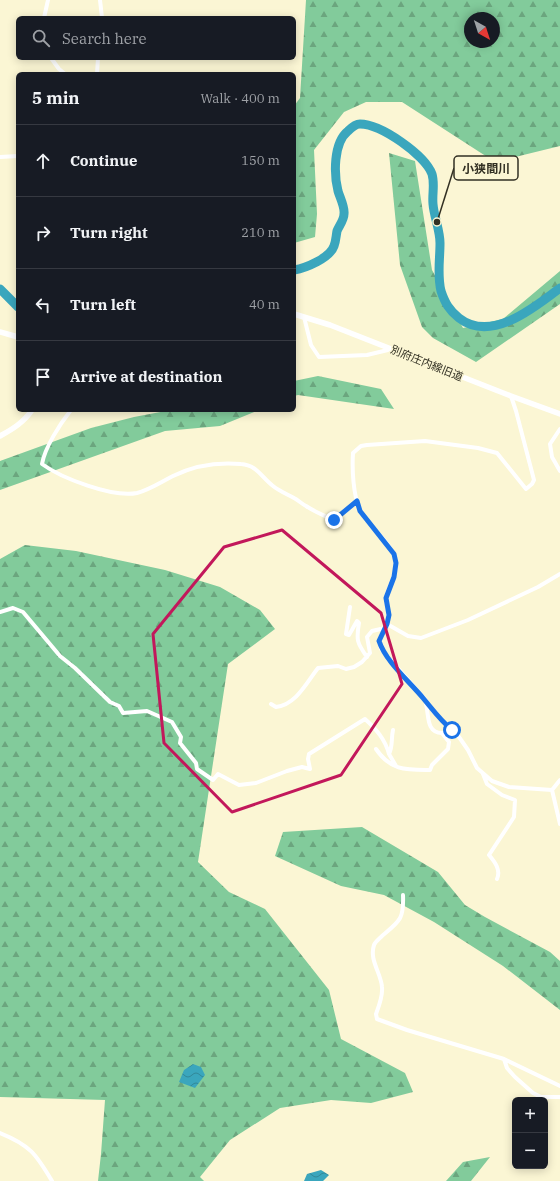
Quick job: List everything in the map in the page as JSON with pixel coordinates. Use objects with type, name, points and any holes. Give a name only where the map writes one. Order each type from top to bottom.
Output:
[{"type":"street","points":[[44,16],[48,0]]},
{"type":"street","points":[[100,0],[102,16]]},
{"type":"street","points":[[52,60],[63,72]]},
{"type":"street","points":[[97,72],[98,60]]},
{"type":"street","points":[[0,158],[16,156]]},
{"type":"street","name":"別府庄内線旧道","points":[[296,314],[330,324],[560,414]]},
{"type":"street","points":[[304,316],[311,345],[319,357],[367,355],[384,352],[392,348]]},
{"type":"street","points":[[0,326],[1,332],[16,336]]},
{"type":"street","points":[[511,396],[534,480],[526,489],[497,453],[478,448],[425,441],[389,442],[361,446],[353,452],[352,465],[357,501],[360,511],[394,554],[396,563],[394,577],[386,598],[389,615],[379,641],[381,649],[433,711],[459,737],[468,750],[477,768],[492,781],[509,786],[552,790]]},
{"type":"street","points":[[0,436],[18,426],[30,412]]},
{"type":"street","points":[[70,412],[43,456],[42,464],[56,473],[84,484],[111,492],[136,493],[148,489],[174,475],[191,469],[210,465],[241,464],[249,465],[257,469],[272,486],[307,507],[334,520],[357,501]]},
{"type":"street","points":[[560,429],[550,444],[552,456],[560,471]]},
{"type":"street","points":[[271,704],[276,707],[289,703],[298,696],[318,668],[338,666],[346,670],[362,662],[370,652],[367,637],[372,631],[386,626],[408,636],[420,638],[468,620],[538,587],[560,574]]},
{"type":"street","points":[[350,607],[346,634],[349,634],[357,621],[359,623],[357,632],[358,643],[367,657]]},
{"type":"street","points":[[0,612],[13,608],[23,612],[60,656],[75,668],[110,702],[119,706],[123,713],[147,711],[172,722],[181,737],[180,743],[196,763],[197,769],[213,780],[218,774],[239,785],[256,783],[302,767],[310,769],[308,759],[309,754],[364,719],[381,736],[396,766]]},
{"type":"street","points":[[376,749],[387,763],[401,769],[430,770],[432,764],[448,749],[449,742],[446,736],[442,733],[437,733],[431,730],[429,725],[429,715],[424,699]]},
{"type":"street","points":[[389,754],[392,747],[391,739],[393,730]]},
{"type":"street","points":[[483,773],[487,784],[502,794],[515,800],[514,817],[489,855],[496,863],[499,874],[497,879]]},
{"type":"street","points":[[552,790],[560,780]]},
{"type":"street","points":[[552,790],[560,824]]},
{"type":"street","points":[[403,895],[403,914],[398,922],[374,943],[373,958],[382,989],[380,1003],[376,1014],[377,1019],[407,1030],[504,1059],[560,1086]]},
{"type":"street","points":[[504,1059],[507,1068],[533,1093],[541,1097],[560,1097]]},
{"type":"street","points":[[0,1133],[15,1139],[26,1146],[36,1156],[52,1181]]},
{"type":"highlighted area","points":[[282,530],[381,613],[402,684],[341,775],[232,812],[164,743],[153,634],[224,547]]},
{"type":"green space","points":[[306,0],[560,0],[560,146],[495,162],[402,102],[366,102],[344,112],[314,150],[317,214],[315,237],[296,242],[296,103],[300,98]]},
{"type":"green space","points":[[389,153],[415,161],[432,270],[463,328],[503,319],[560,271],[560,304],[476,362],[433,338],[422,327],[400,265]]},
{"type":"green space","points":[[318,376],[381,389],[394,409],[296,396],[296,381]]},
{"type":"green space","points":[[160,412],[254,412],[220,426],[165,431],[0,490],[0,461],[91,428]]},
{"type":"green space","points":[[25,545],[76,551],[165,570],[220,587],[260,610],[275,629],[228,664],[198,862],[229,892],[265,909],[329,990],[341,1039],[405,1073],[413,1092],[371,1103],[331,1100],[280,1108],[230,1140],[200,1177],[204,1181],[98,1181],[105,1100],[0,1097],[0,559]]},
{"type":"green space","points":[[362,827],[438,872],[465,905],[550,952],[560,961],[560,1010],[503,966],[434,922],[384,895],[341,886],[275,856],[283,832]]},
{"type":"green space","points":[[490,1157],[471,1181],[446,1181],[463,1162]]},
{"type":"water","points":[[193,1064],[201,1067],[205,1075],[195,1088],[179,1082],[184,1070]]},
{"type":"water","points":[[321,1170],[329,1175],[323,1181],[304,1181],[307,1174]]},
{"type":"waterway","points":[[296,269],[311,265],[328,255],[334,246],[337,231],[344,216],[343,205],[338,191],[335,168],[337,151],[343,136],[353,126],[360,124],[369,125],[390,135],[412,150],[428,166],[432,174],[434,209],[440,238],[439,273],[441,291],[446,303],[459,318],[471,325],[485,327],[498,325],[525,313],[560,288]]},
{"type":"waterway","points":[[0,289],[16,305]]},
{"type":"place","name":"小狭間川","points":[[437,222]]},
{"type":"route","points":[[334,520],[357,501],[360,511],[394,554],[396,563],[394,577],[386,598],[389,615],[387,624],[379,641],[381,649],[433,711],[452,730]]}]
